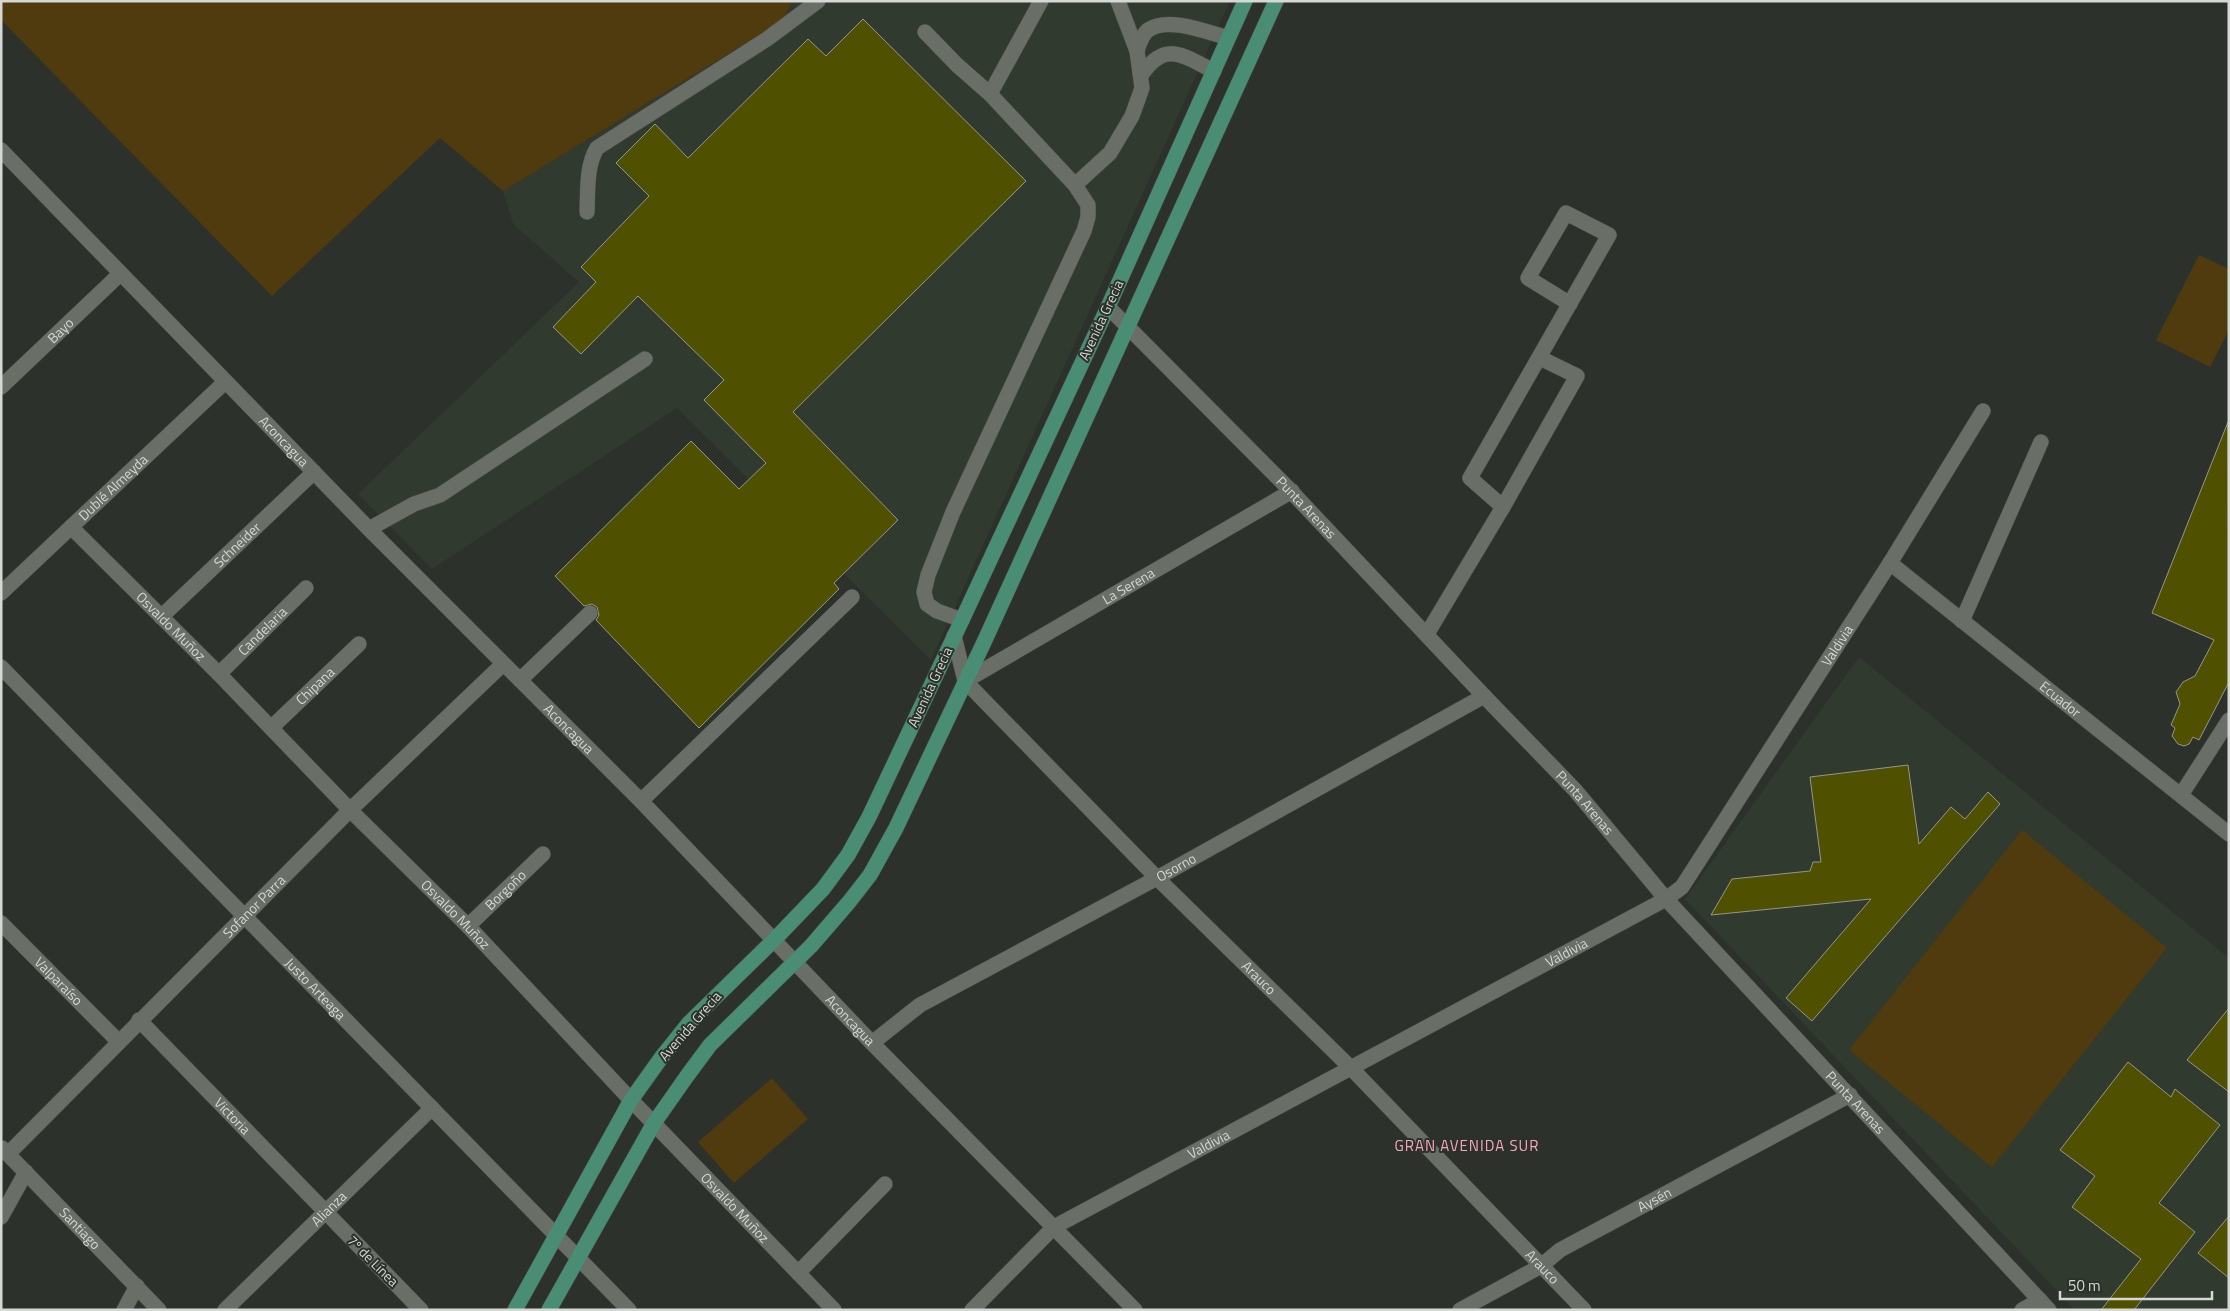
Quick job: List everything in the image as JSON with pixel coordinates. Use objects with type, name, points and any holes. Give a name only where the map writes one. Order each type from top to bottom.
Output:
[{"type":"main road","name":"Avenida Grecia","points":[[515,1310],[631,1100],[689,1023],[823,889],[848,855],[869,817],[1108,307],[1245,1]]},
{"type":"main road","name":"Avenida Grecia","points":[[549,1310],[654,1123],[710,1045],[796,962],[849,902],[870,874],[896,828],[1276,1]]},
{"type":"street","points":[[587,212],[588,182],[592,156],[597,148],[767,38],[818,1]]},
{"type":"street","points":[[990,94],[1041,1]]},
{"type":"street","points":[[1076,185],[1110,153],[1123,133],[1142,88],[1142,74],[1136,51],[1118,1]]},
{"type":"street","points":[[1136,51],[1147,31],[1157,26],[1169,24],[1228,38]]},
{"type":"street","points":[[925,32],[957,65],[990,94],[1076,185],[1088,205],[1088,217],[1084,230],[953,512],[928,575],[924,592],[927,604],[937,611],[962,620]]},
{"type":"street","points":[[1142,74],[1152,60],[1164,54],[1182,56],[1214,71]]},
{"type":"street","name":"Aconcagua","points":[[1,150],[225,382],[641,802],[775,939],[872,1043],[1135,1310]]},
{"type":"street","points":[[1503,507],[1470,478],[1540,358],[1609,235],[1566,213],[1528,278],[1570,304]]},
{"type":"street","name":"Bayo","points":[[4,378],[120,274]]},
{"type":"street","name":"Punta Arenas","points":[[1108,307],[1292,491],[1484,696],[1576,790],[1666,899],[2045,1305]]},
{"type":"street","points":[[1426,634],[1503,507],[1577,376],[1540,358]]},
{"type":"street","points":[[369,529],[414,504],[440,495],[644,359]]},
{"type":"street","name":"Dublé Almeyda","points":[[1,593],[225,382]]},
{"type":"street","name":"Valdivia","points":[[972,1310],[1054,1227],[1352,1069],[1666,899],[1682,887],[1890,563],[1983,411]]},
{"type":"street","points":[[1962,621],[2041,442]]},
{"type":"street","name":"Schneider","points":[[161,617],[314,472]]},
{"type":"street","name":"La Serena","points":[[965,681],[1292,491]]},
{"type":"street","name":"Osvaldo Muñoz","points":[[71,527],[219,674],[350,810],[468,926],[631,1100],[834,1310]]},
{"type":"street","name":"Ecuador","points":[[1890,563],[2229,834]]},
{"type":"street","name":"Candelaria","points":[[219,674],[306,588]]},
{"type":"street","points":[[641,802],[852,597]]},
{"type":"street","points":[[520,680],[590,613]]},
{"type":"street","points":[[954,636],[965,681]]},
{"type":"street","name":"Chipana","points":[[271,728],[359,644]]},
{"type":"street","name":"Sofanor Parra","points":[[4,1150],[118,1041],[350,810],[504,664]]},
{"type":"street","name":"Justo Arteaga","points":[[1,667],[556,1233],[629,1310]]},
{"type":"street","name":"Arauco","points":[[965,681],[1157,878],[1352,1069],[1584,1310]]},
{"type":"street","name":"Osorno","points":[[872,1043],[920,1005],[1157,878],[1484,696]]},
{"type":"street","points":[[2181,795],[2229,720]]},
{"type":"street","name":"Borgoño","points":[[468,926],[543,854]]},
{"type":"street","name":"Valparaíso","points":[[1,923],[118,1041]]},
{"type":"street","name":"Victoria","points":[[139,1020],[324,1212]]},
{"type":"street","name":"Aysén","points":[[1460,1310],[1541,1266],[1560,1250],[1850,1094]]},
{"type":"street","name":"Alianza","points":[[225,1310],[432,1108]]},
{"type":"street","name":"Santiago","points":[[4,1150],[160,1310]]},
{"type":"street","points":[[1,1217],[26,1172]]},
{"type":"street","points":[[798,1273],[885,1184]]},
{"type":"street","name":"7º de Línea","points":[[324,1212],[421,1310]]},
{"type":"street","points":[[124,1310],[137,1286]]},
{"type":"street","points":[[2022,1310],[2045,1305]]},
{"type":"shaded area","points":[[1,1],[793,1],[782,21],[503,191],[440,138],[272,296],[1,20]]},
{"type":"shaded area","points":[[793,1],[1230,1],[931,660],[677,408],[432,569],[358,494],[579,282],[513,224],[503,191],[782,21]]},
{"type":"shaded area","points":[[2199,255],[2229,269],[2229,330],[2210,367],[2156,340]]},
{"type":"shaded area","points":[[1859,657],[2229,958],[2229,1310],[2075,1310],[1685,899]]},
{"type":"shaded area","points":[[2022,830],[2167,948],[1992,1167],[1849,1050]]},
{"type":"shaded area","points":[[772,1078],[808,1119],[734,1183],[698,1142]]},
{"type":"building","points":[[863,19],[1026,181],[793,412],[898,520],[834,583],[839,589],[699,728],[596,620],[599,615],[597,607],[592,604],[584,606],[555,576],[691,441],[739,489],[766,463],[704,400],[724,380],[638,296],[581,354],[553,327],[596,282],[581,267],[649,196],[616,163],[655,124],[688,158],[808,39],[826,56]]},
{"type":"building","points":[[2228,422],[2229,682],[2199,740],[2193,737],[2189,744],[2184,746],[2178,744],[2172,736],[2175,728],[2171,725],[2180,704],[2176,692],[2183,682],[2195,676],[2214,640],[2152,613]]},
{"type":"building","points":[[1908,765],[1919,844],[1951,807],[1965,819],[1988,792],[2000,804],[1812,1021],[1786,998],[1871,899],[1711,915],[1732,879],[1810,871],[1813,862],[1821,862],[1810,777]]},
{"type":"building","points":[[2229,1008],[2229,1092],[2187,1060]]},
{"type":"building","points":[[2128,1062],[2171,1097],[2175,1089],[2220,1125],[2159,1203],[2195,1232],[2134,1310],[2101,1310],[2141,1259],[2072,1207],[2095,1176],[2060,1150]]},
{"type":"building","points":[[2229,1216],[2229,1278],[2198,1253]]},
{"type":"district","name":"GRAN AVENIDA SUR","points":[[1467,1146]]}]
